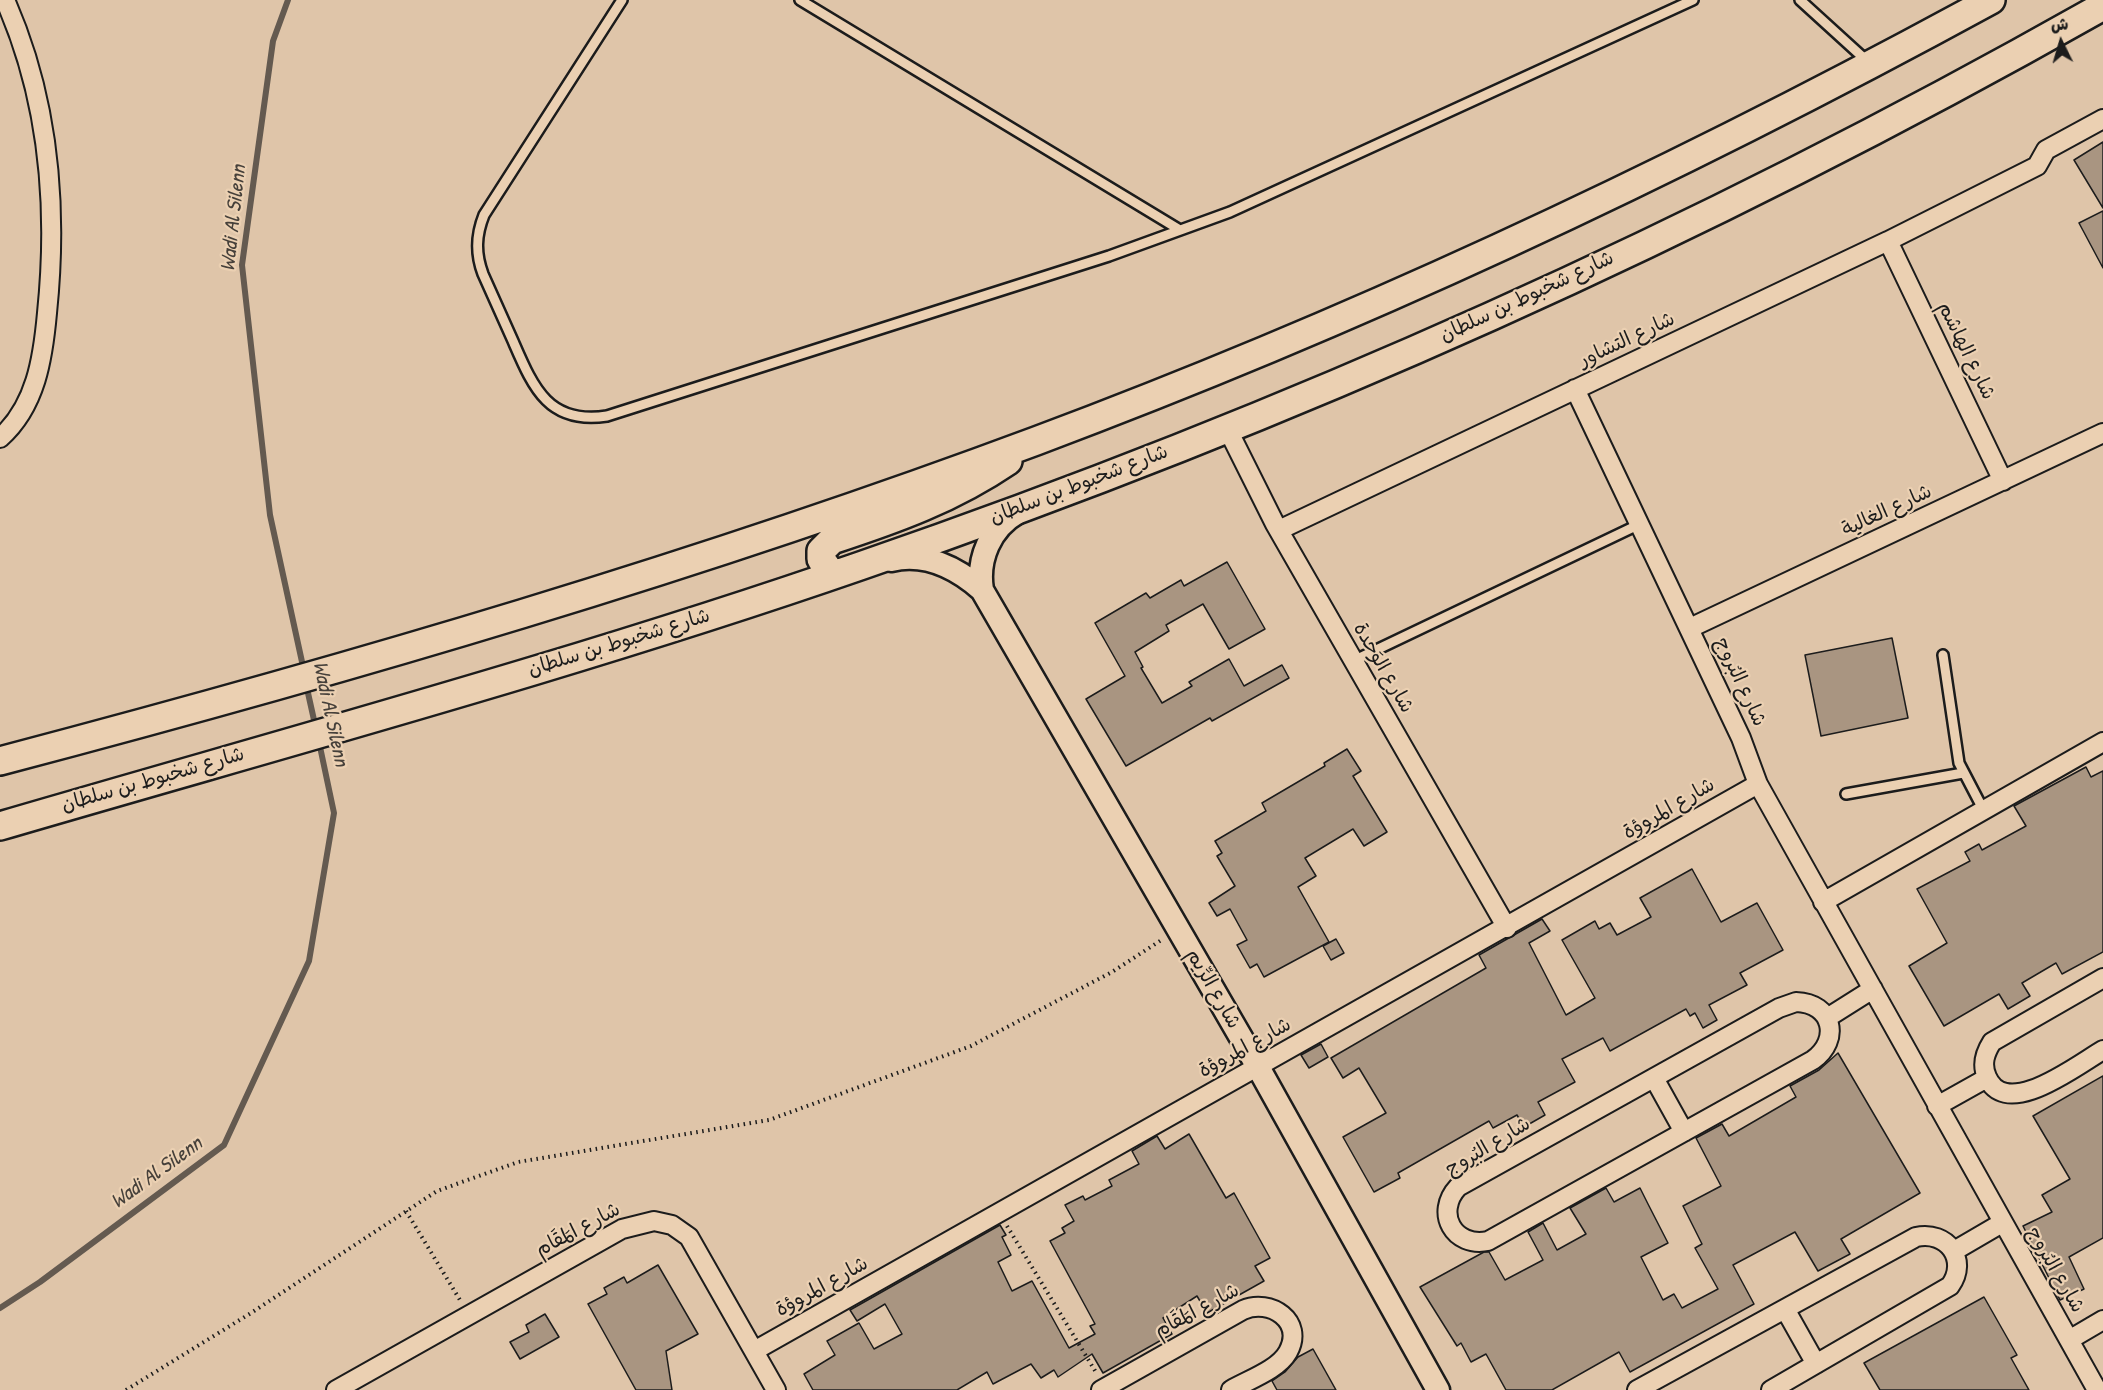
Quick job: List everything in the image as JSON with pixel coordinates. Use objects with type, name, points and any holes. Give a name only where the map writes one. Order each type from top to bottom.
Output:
[{"type":"main road","points":[[0,761],[185,712],[449,635],[732,546],[1036,441],[1292,338],[1491,252],[1680,163],[1871,65],[1991,0]]},
{"type":"main road","name":"شارع شخبوط بن سلطان","points":[[0,826],[463,690],[850,570],[1032,504],[1227,428],[1515,305],[1825,157],[2103,6]]},
{"type":"main road","points":[[850,570],[824,567],[821,559],[825,544],[931,506],[959,492],[1036,441]]},
{"type":"street","points":[[0,438],[19,416],[39,372],[47,312],[52,236],[49,166],[39,104],[29,63],[5,0]]},
{"type":"street","name":"شارع التشاور","points":[[1279,530],[1888,241],[2037,166],[2046,150],[2103,118]]},
{"type":"street","name":"شارع الهاشم","points":[[1888,241],[2003,481]]},
{"type":"street","name":"شارع البُروج","points":[[1575,389],[1741,738],[1758,784],[2097,1390]]},
{"type":"street","name":"شارع الوَحدة","points":[[1227,428],[1279,530],[1507,927]]},
{"type":"street","name":"شارع الغالية","points":[[1690,628],[2103,433]]},
{"type":"street","points":[[982,590],[981,567],[990,541],[1008,518],[1032,504]]},
{"type":"street","name":"شارع الرِّيم","points":[[850,570],[899,558],[935,562],[948,566],[982,590],[1258,1067],[1438,1390]]},
{"type":"street","points":[[1823,902],[2103,742]]},
{"type":"street","name":"شارع المروؤة","points":[[754,1351],[1758,784]]},
{"type":"street","points":[[2103,978],[1992,1042],[1984,1059],[1987,1078],[1992,1085],[2008,1094],[2026,1093],[2103,1050]]},
{"type":"street","points":[[1827,1018],[1873,989]]},
{"type":"street","name":"شارع البُروج","points":[[1806,1002],[1821,1011],[1827,1018],[1830,1037],[1821,1055],[1488,1241],[1470,1242],[1462,1239],[1450,1227],[1446,1210],[1448,1202],[1458,1187],[1654,1078],[1788,1004],[1806,1002]]},
{"type":"street","points":[[1654,1078],[1684,1132]]},
{"type":"street","points":[[1937,1106],[1987,1078]]},
{"type":"street","name":"شارع المَقَام","points":[[336,1390],[622,1229],[654,1221],[682,1230],[695,1245],[776,1390]]},
{"type":"street","name":"شارع البُروج","points":[[1954,1251],[2002,1223]]},
{"type":"street","points":[[1637,1390],[1916,1238],[1934,1236],[1943,1239],[1954,1251],[1958,1270],[1950,1286],[1771,1390]]},
{"type":"street","name":"شارع المَقَام","points":[[1103,1389],[1243,1310],[1261,1305],[1278,1310],[1290,1324],[1292,1342],[1289,1351],[1276,1364],[1231,1390]]},
{"type":"street","points":[[1785,1309],[1816,1364]]},
{"type":"street","name":"شارع البُروج","points":[[2069,1340],[2103,1320]]},
{"type":"lane","points":[[622,0],[484,215],[477,239],[481,268],[529,377],[542,398],[562,412],[584,418],[607,416],[1109,256],[1180,230],[1240,207],[1693,0]]},
{"type":"lane","points":[[800,0],[1180,230]]},
{"type":"lane","points":[[1800,0],[1871,65]]},
{"type":"lane","points":[[1353,661],[1640,524]]},
{"type":"lane","points":[[1942,655],[1957,753],[1963,773],[1984,811]]},
{"type":"lane","points":[[1846,794],[1963,773]]},
{"type":"path","points":[[126,1390],[251,1313],[437,1191],[519,1162],[769,1120],[971,1046],[1112,972],[1178,929]]},
{"type":"path","points":[[406,1211],[469,1315]]},
{"type":"path","points":[[999,1213],[1103,1389]]},
{"type":"building","points":[[2103,142],[2103,208],[2074,160]]},
{"type":"building","points":[[2103,211],[2103,268],[2079,223]]},
{"type":"building","points":[[1227,562],[1265,629],[1229,649],[1203,604],[1166,625],[1169,631],[1135,652],[1143,667],[1141,668],[1162,703],[1192,686],[1189,682],[1229,659],[1244,686],[1282,665],[1289,678],[1212,721],[1210,718],[1126,766],[1086,699],[1125,676],[1095,623],[1146,593],[1150,598],[1181,580],[1184,586]]},
{"type":"building","points":[[1892,638],[1908,718],[1821,736],[1805,655]]},
{"type":"building","points":[[1347,749],[1361,771],[1353,776],[1387,832],[1364,846],[1353,829],[1305,858],[1316,876],[1298,887],[1329,942],[1264,977],[1257,964],[1250,968],[1237,945],[1247,940],[1230,909],[1217,916],[1209,903],[1235,886],[1217,856],[1222,853],[1215,841],[1266,811],[1262,803],[1325,766],[1324,763]]},
{"type":"building","points":[[2086,767],[2091,777],[2103,771],[2103,952],[2062,974],[2056,963],[2022,983],[2030,996],[2008,1009],[1999,994],[1944,1026],[1909,966],[1947,943],[1917,889],[1970,861],[1965,852],[1979,844],[1982,850],[2026,826],[2014,806]]},
{"type":"building","points":[[1692,869],[1721,922],[1757,903],[1783,950],[1740,973],[1747,985],[1709,1005],[1717,1020],[1703,1028],[1695,1013],[1690,1016],[1686,1009],[1610,1051],[1603,1038],[1562,1059],[1575,1082],[1538,1102],[1545,1115],[1524,1127],[1517,1115],[1493,1128],[1489,1121],[1398,1173],[1400,1178],[1374,1192],[1343,1137],[1386,1113],[1359,1068],[1343,1078],[1331,1058],[1486,968],[1479,955],[1542,919],[1550,931],[1529,943],[1566,1015],[1595,998],[1562,940],[1595,921],[1599,929],[1610,923],[1617,935],[1651,917],[1640,898]]},
{"type":"building","points":[[1336,939],[1344,953],[1331,960],[1323,946]]},
{"type":"building","points":[[1321,1044],[1328,1057],[1309,1068],[1301,1055]]},
{"type":"building","points":[[1838,1053],[1920,1193],[1841,1239],[1850,1254],[1818,1271],[1795,1232],[1733,1265],[1754,1304],[1630,1372],[1619,1352],[1552,1390],[1506,1390],[1486,1354],[1471,1362],[1461,1343],[1457,1346],[1420,1287],[1484,1252],[1489,1252],[1505,1280],[1543,1260],[1528,1232],[1543,1223],[1557,1250],[1586,1234],[1570,1208],[1606,1188],[1614,1202],[1640,1188],[1668,1243],[1641,1257],[1663,1300],[1674,1294],[1682,1308],[1718,1289],[1695,1248],[1702,1244],[1683,1206],[1721,1186],[1696,1138],[1722,1124],[1729,1136],[1796,1097],[1790,1086],[1819,1070]]},
{"type":"building","points":[[2103,1076],[2103,1238],[2069,1257],[2084,1289],[2060,1300],[2023,1226],[2052,1212],[2042,1195],[2070,1179],[2033,1116]]},
{"type":"building","points":[[1189,1134],[1226,1198],[1234,1193],[1270,1258],[1255,1266],[1264,1281],[1207,1313],[1197,1296],[1163,1318],[1172,1334],[1103,1373],[1092,1354],[1058,1377],[1054,1370],[1041,1378],[1031,1364],[993,1384],[987,1372],[957,1390],[813,1390],[804,1374],[835,1355],[827,1341],[859,1323],[874,1349],[902,1334],[885,1304],[857,1321],[850,1310],[1000,1225],[1006,1235],[1002,1237],[1011,1255],[998,1262],[1012,1291],[1032,1281],[1069,1348],[1095,1334],[1090,1326],[1095,1324],[1050,1241],[1065,1233],[1062,1228],[1074,1221],[1065,1205],[1083,1196],[1085,1200],[1112,1186],[1109,1180],[1139,1164],[1132,1151],[1157,1136],[1165,1149]]},
{"type":"building","points":[[658,1265],[698,1334],[666,1351],[672,1390],[636,1390],[588,1304],[607,1294],[604,1288],[624,1277],[627,1283]]},
{"type":"building","points":[[1984,1297],[2017,1355],[2011,1358],[2029,1390],[1880,1390],[1864,1363]]},
{"type":"building","points":[[545,1314],[559,1337],[520,1359],[510,1342],[529,1332],[526,1325]]},
{"type":"building","points":[[1313,1349],[1336,1390],[1277,1390],[1272,1381],[1285,1372],[1298,1357]]},
{"type":"waterway","name":"Wadi Al Silenn","points":[[288,0],[273,41],[242,265],[270,515],[304,671]]},
{"type":"waterway","name":"Wadi Al Silenn","points":[[306,684],[316,729]]},
{"type":"waterway","name":"Wadi Al Silenn","points":[[0,1308],[40,1282],[224,1145],[309,961],[334,813],[319,742]]}]
